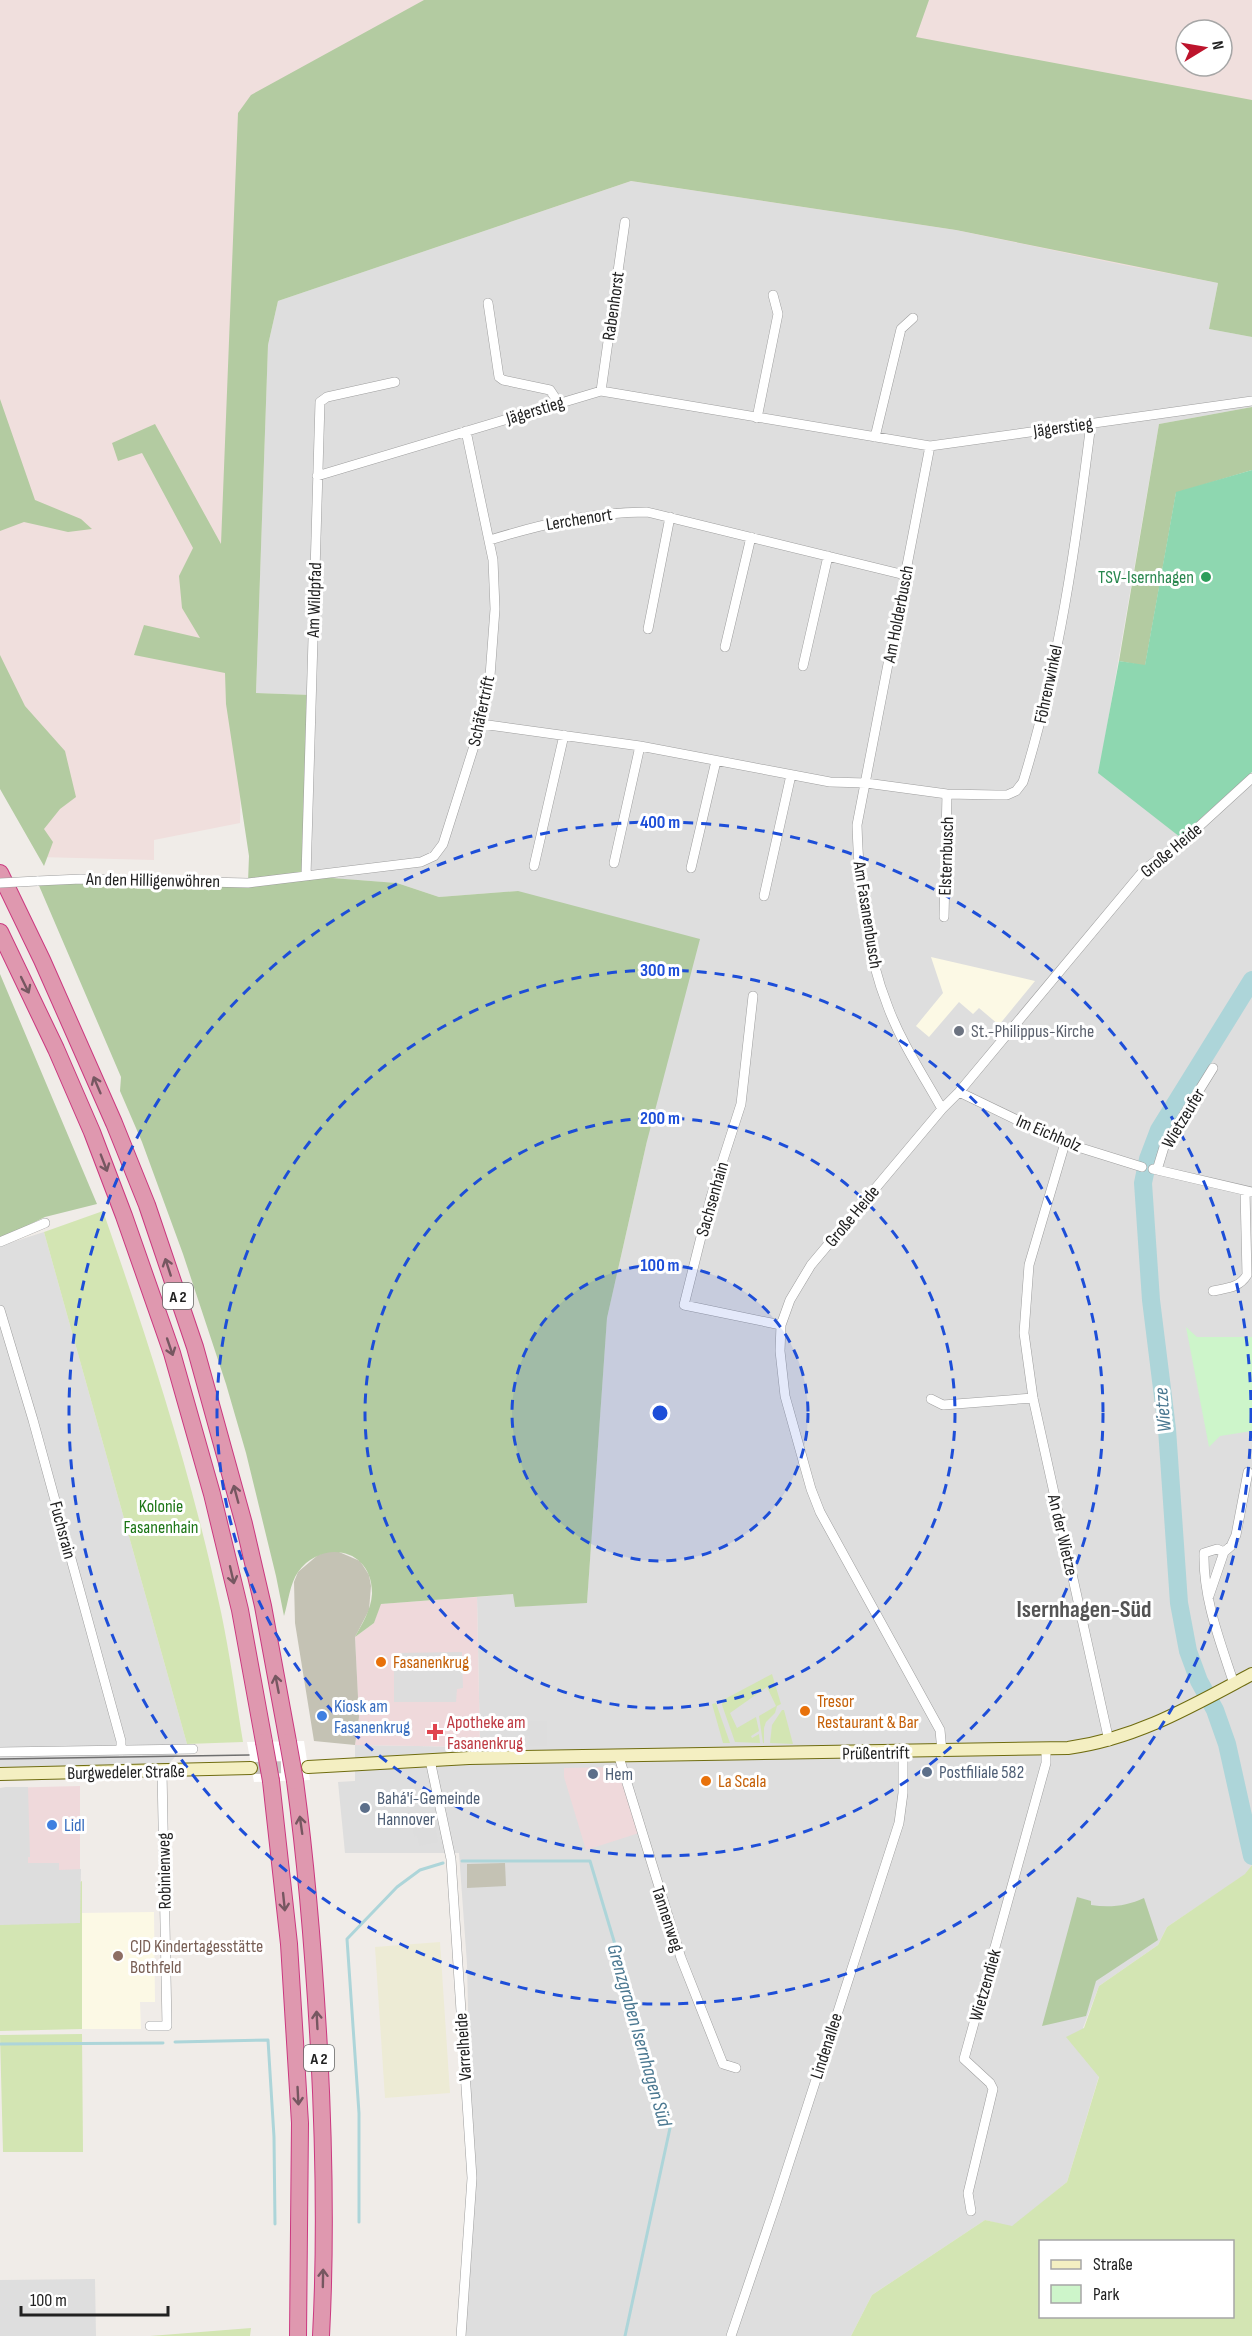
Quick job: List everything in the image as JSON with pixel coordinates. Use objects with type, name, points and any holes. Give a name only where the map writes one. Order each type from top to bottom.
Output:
[{"type":"highway","name":"A 2","points":[[0,873],[42,960],[114,1123],[147,1205],[188,1325],[221,1436],[263,1606],[295,1781],[306,1860],[312,1929],[323,2124],[324,2223],[321,2336]]},
{"type":"highway","name":"A 2","points":[[0,932],[56,1049],[92,1132],[124,1216],[172,1353],[212,1494],[237,1599],[271,1781],[289,1944],[300,2123],[297,2336]]},
{"type":"main road","name":"Prüßentrift","points":[[430,1760],[1046,1750],[1089,1746],[1151,1727],[1252,1674]]},
{"type":"main road","points":[[308,1767],[430,1760]]},
{"type":"main road","name":"Burgwedeler Straße","points":[[0,1774],[251,1768]]},
{"type":"street","name":"Rabenhorst","points":[[601,391],[625,222]]},
{"type":"street","points":[[758,418],[778,314],[773,295]]},
{"type":"street","points":[[488,303],[499,377],[503,380],[550,390],[558,402]]},
{"type":"street","points":[[875,437],[901,328],[913,318]]},
{"type":"street","name":"Am Wildpfad","points":[[306,876],[320,402],[327,397],[395,382]]},
{"type":"street","name":"Jägerstieg","points":[[317,476],[601,391],[930,446],[1252,401]]},
{"type":"street","name":"Föhrenwinkel","points":[[866,783],[947,794],[1007,795],[1016,791],[1023,783],[1050,683],[1082,500],[1091,423]]},
{"type":"street","name":"Schäfertrift","points":[[306,876],[421,862],[434,856],[443,844],[481,724],[490,676],[495,609],[495,582],[490,540],[466,431]]},
{"type":"street","name":"Am Holderbusch","points":[[866,783],[930,446]]},
{"type":"street","name":"Lerchenort","points":[[490,540],[540,525],[599,514],[647,512],[905,575]]},
{"type":"street","points":[[648,629],[670,517]]},
{"type":"street","points":[[725,647],[751,537]]},
{"type":"street","points":[[803,666],[828,556]]},
{"type":"street","points":[[481,724],[640,747],[830,782],[866,783]]},
{"type":"street","points":[[534,866],[564,735]]},
{"type":"street","points":[[614,862],[640,747]]},
{"type":"street","points":[[692,867],[716,761]]},
{"type":"street","points":[[764,896],[791,775]]},
{"type":"street","name":"Große Heide","points":[[942,1752],[940,1730],[843,1555],[811,1489],[785,1396],[781,1370],[781,1325],[790,1300],[811,1265],[1145,869],[1182,842],[1252,778]]},
{"type":"street","name":"Am Fasanenbusch","points":[[866,783],[860,806],[858,834],[869,951],[888,1009],[942,1109]]},
{"type":"street","name":"Elsternbusch","points":[[944,917],[947,794]]},
{"type":"street","name":"An den Hilligenwöhren","points":[[0,883],[81,879],[248,883],[306,876]]},
{"type":"street","name":"Sachsenhain","points":[[753,996],[741,1104],[711,1197],[684,1305],[781,1325]]},
{"type":"street","name":"Wietzeufer","points":[[1213,1068],[1164,1147],[1155,1170],[1249,1192]]},
{"type":"street","name":"Im Eichholz","points":[[959,1092],[1065,1143],[1142,1167]]},
{"type":"street","name":"An der Wietze","points":[[1065,1143],[1038,1232],[1028,1277],[1024,1333],[1033,1398],[1109,1741]]},
{"type":"street","points":[[1213,1291],[1235,1287],[1247,1275],[1249,1192]]},
{"type":"street","points":[[0,1242],[45,1223]]},
{"type":"street","name":"Fuchsrain","points":[[0,1310],[96,1649],[121,1741],[121,1751]]},
{"type":"street","points":[[931,1399],[943,1405],[1033,1398]]},
{"type":"street","points":[[1208,1601],[1224,1552],[1231,1546],[1236,1535],[1248,1472]]},
{"type":"street","points":[[1224,1552],[1217,1549],[1204,1553],[1203,1578],[1234,1684]]},
{"type":"street","name":"Burgwedeler Straße","points":[[0,1752],[194,1749]]},
{"type":"street","name":"Wietzendiek","points":[[971,2211],[968,2193],[993,2089],[990,2083],[964,2059],[1046,1763],[1046,1750]]},
{"type":"street","name":"Lindenallee","points":[[731,2336],[899,1823],[903,1794],[903,1752]]},
{"type":"street","name":"Tannenweg","points":[[619,1757],[670,1926],[698,2005],[723,2064],[736,2068]]},
{"type":"street","name":"Varrelheide","points":[[430,1760],[451,1859],[472,2178],[461,2336]]},
{"type":"street","name":"Robinienweg","points":[[150,2026],[167,2026],[162,1771]]},
{"type":"shaded area","points":[[0,0],[1252,0],[1252,289],[956,230],[631,181],[278,300],[248,371],[240,823],[154,840],[154,860],[39,857],[0,787]]},
{"type":"shaded area","points":[[631,181],[956,230],[1218,283],[1209,329],[1252,337],[1252,407],[1159,424],[1099,773],[1180,836],[1252,776],[1252,1865],[1246,1874],[1167,1927],[1158,1945],[1099,1986],[1083,2028],[1099,2076],[1067,2182],[1012,2227],[985,2220],[872,2295],[851,2336],[461,2336],[472,2178],[467,1964],[459,1853],[345,1853],[338,1782],[355,1781],[355,1745],[480,1747],[477,1597],[514,1594],[515,1607],[587,1602],[607,1318],[647,1141],[518,891],[439,897],[397,883],[306,876],[311,695],[256,693],[268,345],[278,301]]},
{"type":"shaded area","points":[[931,957],[1035,981],[999,1025],[979,1008],[973,1014],[959,1002],[929,1037],[916,1026],[943,993]]},
{"type":"shaded area","points":[[44,1232],[187,1744],[162,1771],[0,1774],[0,1246]]},
{"type":"shaded area","points":[[329,1551],[339,1552],[360,1561],[369,1575],[371,1586],[369,1610],[355,1637],[359,1717],[355,1745],[314,1741],[295,1623],[294,1582],[298,1572],[318,1555]]},
{"type":"shaded area","points":[[477,1597],[480,1747],[355,1745],[359,1717],[355,1637],[374,1623],[380,1604]]},
{"type":"shaded area","points":[[462,1652],[463,1688],[457,1689],[456,1702],[394,1702],[394,1653]]},
{"type":"shaded area","points":[[522,1721],[547,1721],[547,1746],[530,1746],[529,1736],[522,1736]]},
{"type":"shaded area","points":[[618,1767],[639,1833],[586,1850],[564,1777],[564,1768]]},
{"type":"shaded area","points":[[80,1786],[80,1923],[0,1925],[0,1788]]},
{"type":"shaded area","points":[[28,1787],[30,1857],[28,1857],[28,1863],[59,1863],[59,1870],[81,1869],[80,1923],[0,1925],[0,1788]]},
{"type":"shaded area","points":[[434,1821],[438,1842],[419,1846],[412,1826]]},
{"type":"shaded area","points":[[505,1863],[506,1886],[467,1888],[467,1864]]},
{"type":"shaded area","name":"CJD Kindertagesstätte Bothfeld","points":[[154,1912],[155,2002],[140,2002],[141,2029],[82,2029],[80,1913]]},
{"type":"shaded area","points":[[440,1942],[450,2093],[385,2098],[375,1947]]},
{"type":"shaded area","points":[[95,2279],[96,2336],[0,2336],[0,2280]]},
{"type":"green space","points":[[424,0],[929,0],[916,37],[1252,100],[1252,337],[1209,329],[1218,283],[956,230],[631,181],[278,301],[268,345],[256,693],[311,695],[306,876],[397,883],[439,897],[518,891],[700,939],[647,1141],[607,1318],[587,1603],[515,1607],[513,1594],[381,1604],[374,1623],[355,1637],[366,1617],[372,1594],[370,1579],[364,1567],[356,1558],[345,1553],[333,1552],[308,1561],[295,1577],[284,1616],[246,1453],[183,1254],[142,1142],[120,1091],[121,1077],[37,881],[248,882],[249,856],[226,704],[225,673],[134,655],[144,625],[200,638],[182,608],[179,576],[193,548],[142,453],[118,461],[112,443],[155,424],[221,544],[238,113],[251,95]]},
{"type":"green space","points":[[0,399],[35,500],[81,519],[92,529],[68,532],[24,522],[0,531]]},
{"type":"green space","points":[[1252,407],[1252,470],[1176,493],[1145,666],[1119,661],[1159,424]]},
{"type":"green space","name":"TSV-Isernhagen","points":[[1252,470],[1252,772],[1180,837],[1098,773],[1119,661],[1145,665],[1176,492]]},
{"type":"green space","points":[[0,655],[25,706],[65,751],[76,797],[60,809],[44,829],[53,842],[44,866],[0,789]]},
{"type":"green space","points":[[0,974],[97,1204],[45,1217],[0,1239]]},
{"type":"green space","name":"Kolonie Fasanenhain","points":[[103,1211],[153,1360],[197,1511],[224,1628],[243,1742],[187,1744],[44,1232]]},
{"type":"green space","points":[[1186,1327],[1197,1337],[1252,1337],[1252,1431],[1220,1436],[1209,1447]]},
{"type":"green space","points":[[772,1674],[781,1704],[766,1722],[764,1743],[759,1716],[776,1706],[767,1687],[730,1713],[737,1728],[756,1717],[759,1731],[751,1736],[752,1738],[759,1734],[760,1743],[735,1742],[722,1705],[723,1700]]},
{"type":"green space","points":[[716,1703],[730,1743],[723,1743],[712,1704]]},
{"type":"green space","points":[[784,1710],[793,1744],[770,1743],[772,1725]]},
{"type":"green space","points":[[1252,1865],[1252,2336],[851,2336],[872,2295],[985,2220],[1012,2226],[1067,2182],[1099,2077],[1066,2037],[1084,2028],[1099,1986],[1158,1945],[1167,1927],[1245,1874]]},
{"type":"green space","points":[[82,1881],[82,2029],[0,2031],[0,1923]]},
{"type":"green space","points":[[1077,1897],[1091,1901],[1091,1905],[1105,1906],[1125,1905],[1144,1898],[1158,1940],[1096,1981],[1086,2016],[1042,2026]]},
{"type":"green space","points":[[82,2034],[83,2152],[3,2152],[0,2035]]},
{"type":"green space","points":[[251,2328],[250,2336],[150,2336]]},
{"type":"pier","points":[[304,1741],[310,1780],[254,1782],[247,1742]]},
{"type":"waterway","name":"Wietze","points":[[1252,980],[1159,1130],[1148,1159],[1143,1183],[1151,1300],[1167,1429],[1179,1603],[1188,1651],[1199,1681],[1215,1710],[1227,1744],[1252,1856]]},
{"type":"waterway","name":"Grenzgraben Isernhagen Süd","points":[[462,1861],[590,1861],[670,2128],[625,2336]]},
{"type":"waterway","name":"Grenzgraben Isernhagen Süd","points":[[359,2222],[359,2113],[347,1939],[397,1887],[420,1870],[443,1863]]},
{"type":"waterway","points":[[175,2042],[268,2040],[274,2137],[275,2224]]},
{"type":"waterway","name":"Grenzgraben Isernhagen Süd","points":[[1,2044],[163,2043]]},
{"type":"tunnel","points":[[251,1768],[298,1767]]},
{"type":"tram line","points":[[0,1759],[249,1755]]},
{"type":"place","name":"TSV-Isernhagen","points":[[1206,577]]},
{"type":"place","name":"St.-Philippus-Kirche","points":[[959,1031]]},
{"type":"place","name":"Fasanenkrug","points":[[381,1662]]},
{"type":"place","name":"Tresor Restaurant & Bar","points":[[805,1711]]},
{"type":"place","name":"Kiosk am Fasanenkrug","points":[[322,1716]]},
{"type":"place","name":"Apotheke am Fasanenkrug","points":[[435,1732]]},
{"type":"place","name":"Postfiliale 582","points":[[927,1772]]},
{"type":"place","name":"Hem","points":[[593,1774]]},
{"type":"place","name":"La Scala","points":[[706,1781]]},
{"type":"place","name":"Bahá'í-Gemeinde Hannover","points":[[365,1808]]},
{"type":"place","name":"Lidl","points":[[52,1825]]},
{"type":"place","name":"CJD Kindertagesstätte Bothfeld","points":[[118,1956]]},
{"type":"district","name":"Isernhagen-Süd","points":[[1084,1609]]}]
